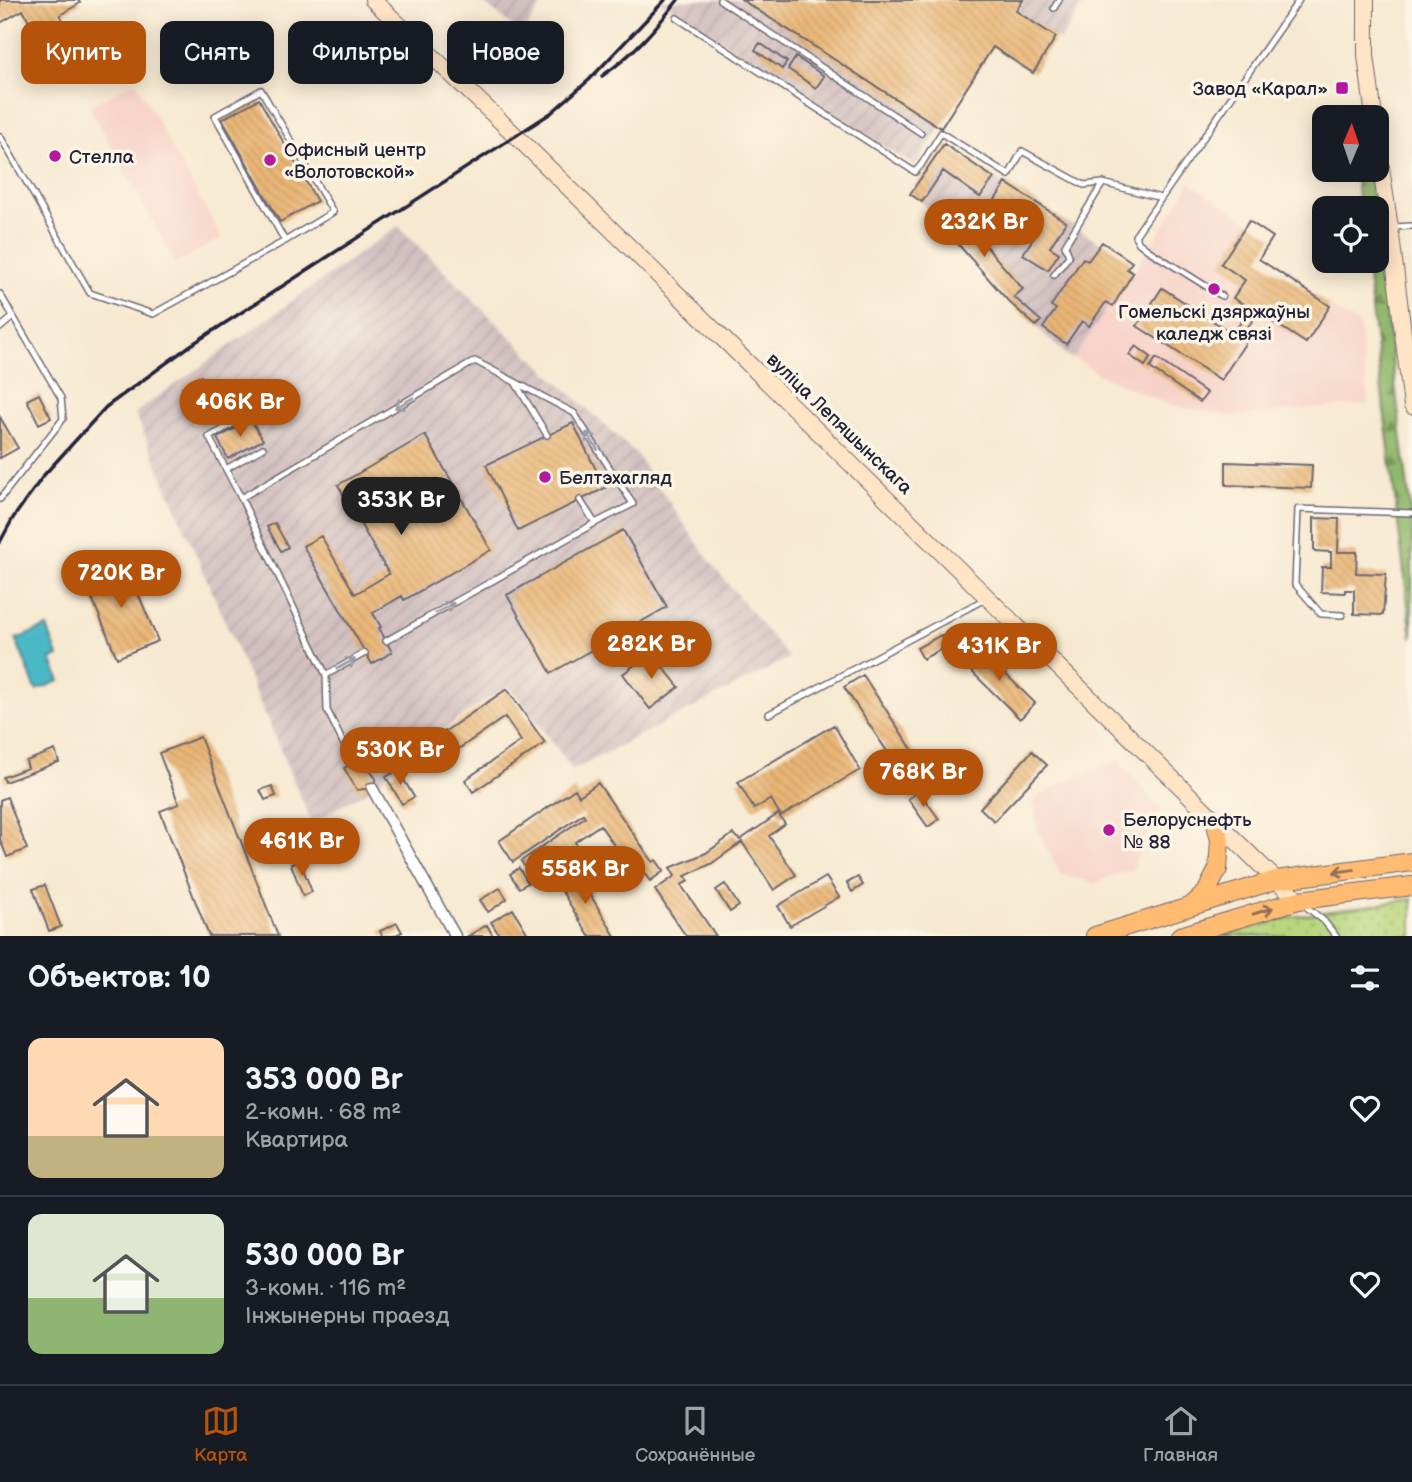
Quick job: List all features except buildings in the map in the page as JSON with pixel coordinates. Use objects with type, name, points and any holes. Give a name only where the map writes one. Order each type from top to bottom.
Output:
[{"type":"main road","name":"вуліца Лепяшынскага","points":[[373,0],[515,135],[1299,900]]},
{"type":"main road","points":[[1366,0],[1366,56],[1372,105]]},
{"type":"main road","points":[[1383,182],[1410,364],[1412,406]]},
{"type":"main road","points":[[1190,906],[1206,893],[1218,869],[1220,841],[1215,820]]},
{"type":"main road","points":[[1096,936],[1276,880],[1412,862]]},
{"type":"main road","points":[[1180,936],[1299,900],[1412,886]]},
{"type":"street","points":[[372,788],[456,936]]},
{"type":"lane","points":[[720,0],[921,134]]},
{"type":"lane","points":[[1054,8],[1059,0]]},
{"type":"lane","points":[[1222,296],[1148,250],[1135,236],[1298,0]]},
{"type":"lane","points":[[677,18],[915,172],[941,133],[1009,175],[1022,151],[1084,186],[1103,183],[1161,198]]},
{"type":"lane","points":[[0,136],[90,293],[153,314],[285,241],[333,212],[261,90],[215,116],[285,241]]},
{"type":"lane","points":[[1054,275],[1069,256],[1065,245],[1103,183]]},
{"type":"lane","points":[[1390,228],[1412,226]]},
{"type":"lane","points":[[0,294],[61,398],[64,419],[0,499]]},
{"type":"lane","points":[[0,328],[13,317]]},
{"type":"lane","points":[[241,498],[475,361],[573,413],[633,504],[386,641]]},
{"type":"lane","points":[[516,383],[547,435]]},
{"type":"lane","points":[[246,417],[209,436],[326,675],[327,710],[352,763]]},
{"type":"lane","points":[[226,469],[263,448]]},
{"type":"lane","points":[[580,499],[595,523]]},
{"type":"lane","points":[[1342,615],[1321,614],[1295,584],[1298,509],[1412,513]]},
{"type":"lane","points":[[769,714],[988,597]]},
{"type":"lane","points":[[326,675],[365,653]]},
{"type":"lane","points":[[1299,900],[1324,921],[1336,936]]},
{"type":"shaded area","points":[[480,0],[544,0],[531,21],[506,21]]},
{"type":"shaded area","points":[[659,0],[1085,0],[1060,41],[1056,38],[1033,73],[993,47],[915,166]]},
{"type":"shaded area","points":[[130,84],[137,84],[222,238],[176,263],[89,107]]},
{"type":"shaded area","points":[[944,144],[1004,185],[1006,183],[1132,262],[1127,269],[1133,273],[1113,306],[1109,305],[1074,358],[1069,357],[1009,302],[922,202],[910,194]]},
{"type":"shaded area","name":"Гомельскі дзяржаўны каледж связі","points":[[1190,183],[1273,237],[1259,259],[1359,325],[1369,404],[1231,416],[1170,405],[1100,375],[1074,358],[1109,304],[1113,306]]},
{"type":"shaded area","points":[[398,226],[529,355],[636,454],[711,563],[789,658],[573,770],[507,686],[425,742],[372,788],[312,823],[135,413]]},
{"type":"shaded area","points":[[1118,761],[1161,809],[1132,869],[1095,883],[1061,875],[1037,830],[1035,800],[1065,781]]},
{"type":"green space","points":[[1356,182],[1371,182],[1372,196],[1358,196]]},
{"type":"green space","points":[[1367,273],[1381,273],[1412,522],[1412,638]]},
{"type":"green space","points":[[1412,899],[1412,936],[1220,936],[1292,917]]},
{"type":"water","points":[[47,627],[58,656],[51,659],[60,681],[36,690],[16,639]]},
{"type":"railway","points":[[0,542],[13,518],[44,475],[106,407],[191,345],[551,113],[589,80],[665,0]]},
{"type":"railway","points":[[602,76],[643,41],[678,0]]},
{"type":"place","name":"Завод «Карал»","points":[[1342,88]]},
{"type":"place","name":"Стелла","points":[[55,156]]},
{"type":"place","name":"Офисный центр «Волотовской»","points":[[270,160]]},
{"type":"place","name":"Гомельскі дзяржаўны каледж связі","points":[[1214,289]]},
{"type":"place","name":"Белтэхагляд","points":[[545,477]]},
{"type":"place","name":"Белоруснефть № 88","points":[[1109,830]]}]
